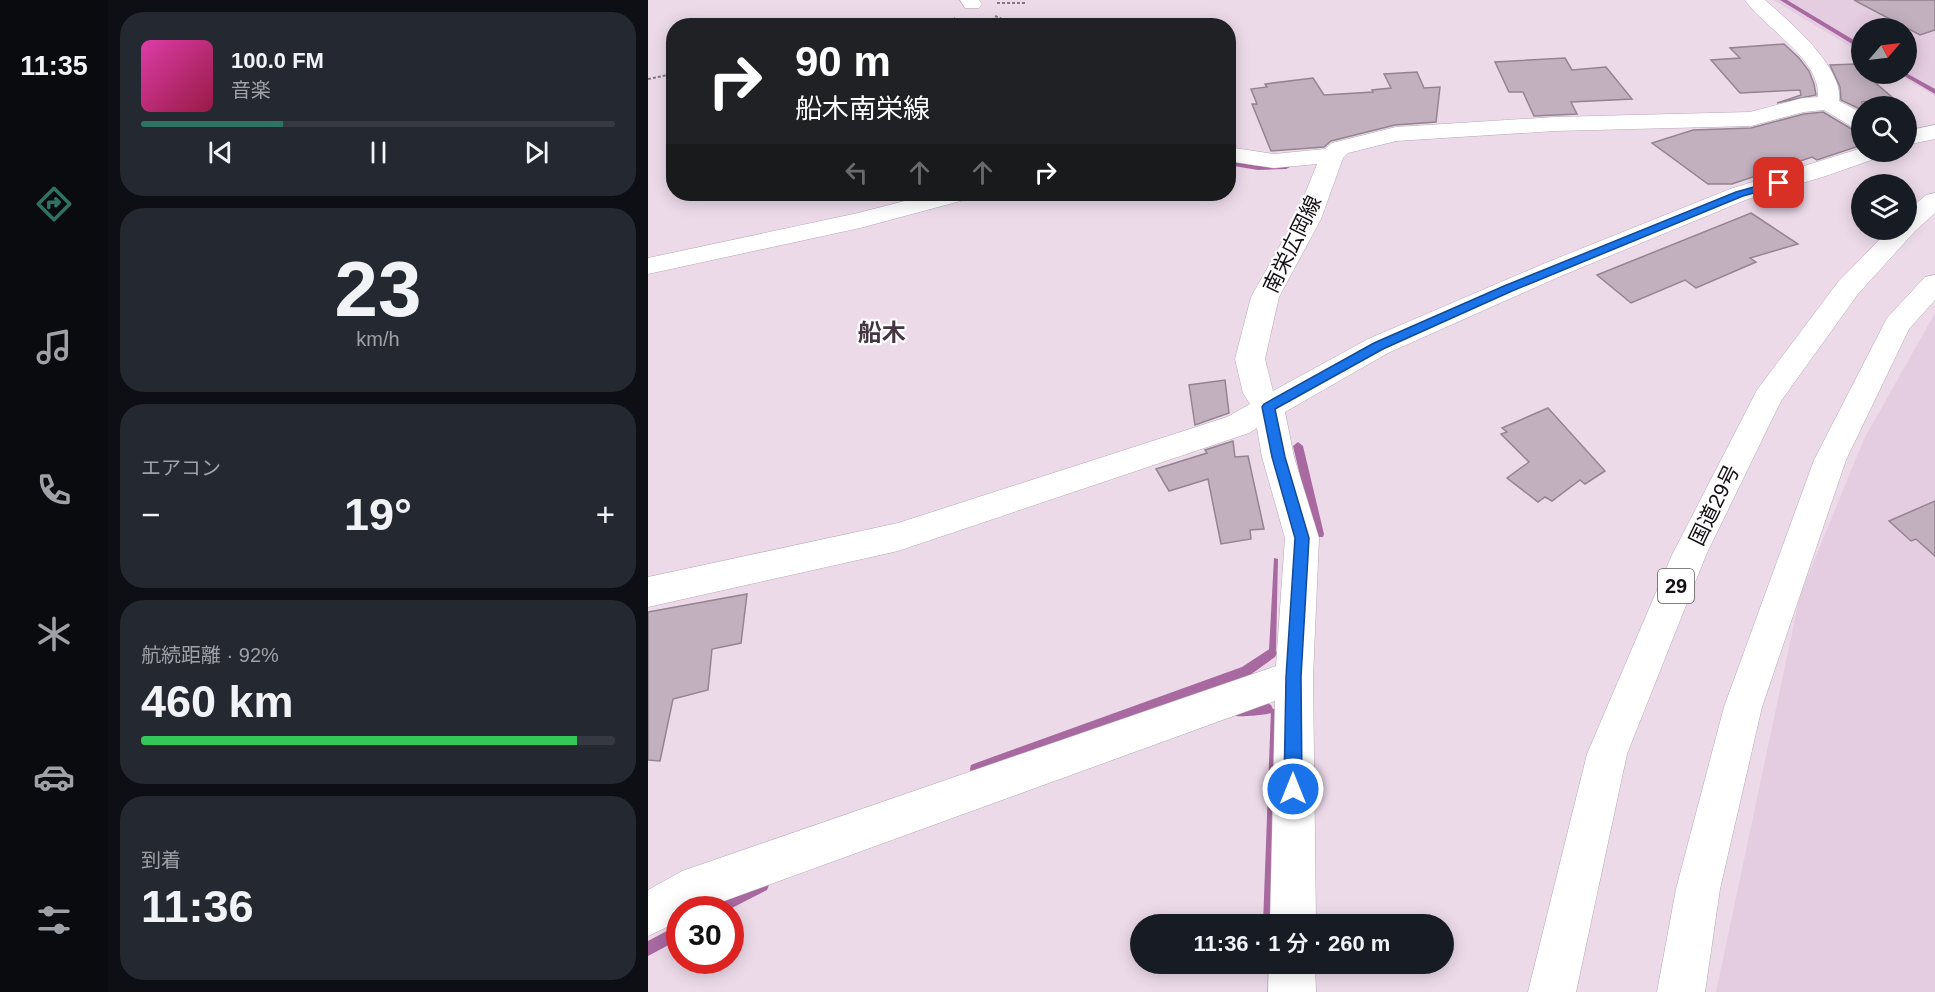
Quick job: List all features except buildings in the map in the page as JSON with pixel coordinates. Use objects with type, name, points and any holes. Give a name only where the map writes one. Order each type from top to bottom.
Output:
[{"type":"main road","points":[[1754,0],[1796,41],[1819,69],[1829,88],[1828,103]]},
{"type":"main road","points":[[1236,155],[1274,161],[1332,155],[1340,148],[1396,134],[1555,124],[1751,119],[1803,105],[1828,103],[1851,117]]},
{"type":"main road","points":[[1917,136],[1935,132]]},
{"type":"main road","name":"南栄広岡線","points":[[1293,914],[1293,677],[1302,538],[1278,457],[1269,407],[1258,393],[1250,359],[1265,297],[1308,219],[1332,155]]},
{"type":"main road","points":[[648,592],[898,537],[1238,425],[1378,346],[1552,270],[1739,194],[1851,159]]},
{"type":"main road","points":[[1917,216],[1935,200]]},
{"type":"main road","points":[[648,266],[860,220],[932,201]]},
{"type":"main road","name":"国道29号","points":[[1552,992],[1607,754],[1689,555],[1768,397],[1848,288],[1894,240]]},
{"type":"main road","points":[[1681,992],[1698,889],[1743,707],[1830,460],[1897,325],[1935,284]]},
{"type":"main road","points":[[648,914],[698,887],[1293,677]]},
{"type":"main road","points":[[1292,974],[1292,992]]},
{"type":"path","points":[[648,79],[666,75]]},
{"type":"shaded area","points":[[1773,0],[1935,0],[1935,96],[1914,84],[1917,84],[1917,18],[1851,18],[1851,47]]},
{"type":"shaded area","points":[[1935,313],[1935,992],[1716,992],[1800,595],[1864,439]]},
{"type":"shaded area","points":[[1274,558],[1278,559],[1276,650],[1269,650]]},
{"type":"shaded area","points":[[1271,709],[1278,709],[1270,914],[1263,914]]},
{"type":"waterway","points":[[1783,0],[1851,41]]},
{"type":"waterway","points":[[1917,82],[1935,92]]},
{"type":"waterway","points":[[1236,164],[1258,168],[1286,167]]},
{"type":"waterway","points":[[1298,446],[1319,534]]},
{"type":"waterway","points":[[976,769],[1246,671],[1271,653]]},
{"type":"waterway","points":[[1240,712],[1249,709],[1267,709]]},
{"type":"waterway","points":[[741,896],[762,885]]},
{"type":"waterway","points":[[648,949],[666,939]]},
{"type":"district","name":"船木","points":[[882,332]]},
{"type":"route","points":[[1293,789],[1293,677],[1302,538],[1278,457],[1269,407],[1378,346],[1552,270],[1739,194],[1779,183]]}]
